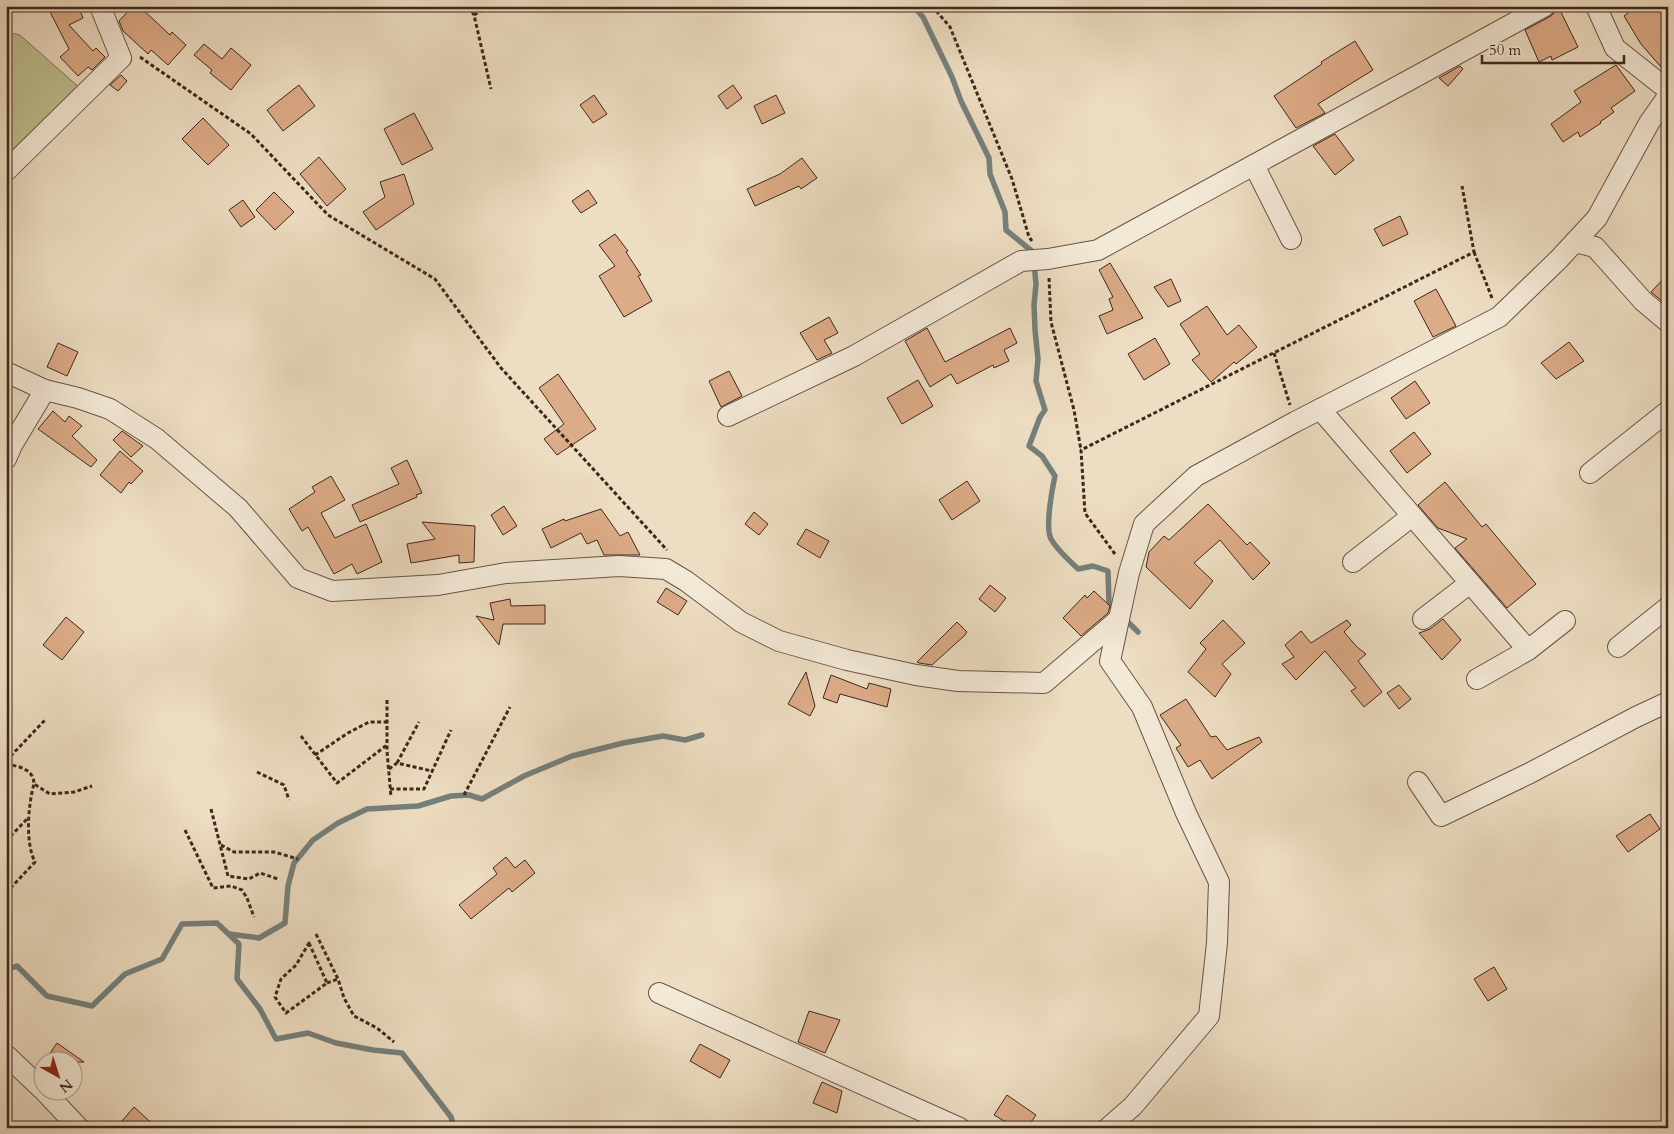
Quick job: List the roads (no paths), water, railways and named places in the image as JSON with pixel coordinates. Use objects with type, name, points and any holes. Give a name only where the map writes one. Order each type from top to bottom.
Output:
[{"type":"street","points":[[6,172],[121,58],[100,6]]},
{"type":"street","points":[[728,416],[854,356],[1021,261],[1048,259],[1098,250],[1545,6]]},
{"type":"street","points":[[1596,6],[1615,48],[1668,90]]},
{"type":"street","points":[[1108,1128],[1133,1106],[1209,1016],[1218,943],[1219,882],[1186,813],[1142,707],[1110,661],[1129,573],[1144,524],[1196,476],[1295,422],[1499,317],[1597,218],[1648,123],[1668,96]]},
{"type":"street","points":[[1254,165],[1291,239]]},
{"type":"street","points":[[1575,242],[1595,247],[1643,301],[1668,322]]},
{"type":"street","points":[[6,372],[45,390],[78,398],[110,409],[157,439],[238,508],[298,578],[332,591],[438,585],[506,573],[619,566],[666,569],[686,581],[741,622],[779,641],[847,660],[916,675],[958,681],[1044,683],[1119,619]]},
{"type":"street","points":[[6,459],[12,445],[45,390]]},
{"type":"street","points":[[1320,409],[1528,650]]},
{"type":"street","points":[[1590,473],[1668,411]]},
{"type":"street","points":[[1353,562],[1412,516]]},
{"type":"street","points":[[1423,620],[1470,583]]},
{"type":"street","points":[[1618,647],[1668,607]]},
{"type":"street","points":[[1477,679],[1528,650],[1565,622]]},
{"type":"street","points":[[1418,782],[1441,816],[1530,773],[1668,702]]},
{"type":"street","points":[[658,993],[960,1128]]},
{"type":"street","points":[[6,1054],[32,1079]]},
{"type":"street","points":[[55,1102],[78,1128]]},
{"type":"waterway","points":[[913,6],[923,17],[989,158],[990,174],[1005,212],[1006,230],[1033,252],[1036,284],[1034,305],[1035,330],[1038,359],[1036,381],[1045,410],[1040,417],[1029,446],[1042,456],[1055,476],[1049,518],[1049,534],[1060,551],[1078,569],[1093,566],[1108,571],[1109,604],[1117,611]]},
{"type":"waterway","points":[[1123,617],[1138,632]]},
{"type":"waterway","points":[[229,934],[259,938],[285,923],[288,886],[294,863],[313,840],[338,823],[367,809],[418,806],[451,796],[469,795],[482,799],[524,776],[572,756],[623,743],[663,736],[685,740],[702,735]]},
{"type":"waterway","points":[[6,970],[17,966],[47,996],[92,1006],[125,974],[162,959],[182,924],[217,923],[239,944],[237,979],[260,1009],[276,1039],[308,1033],[336,1043],[402,1053],[451,1117],[454,1128]]}]
